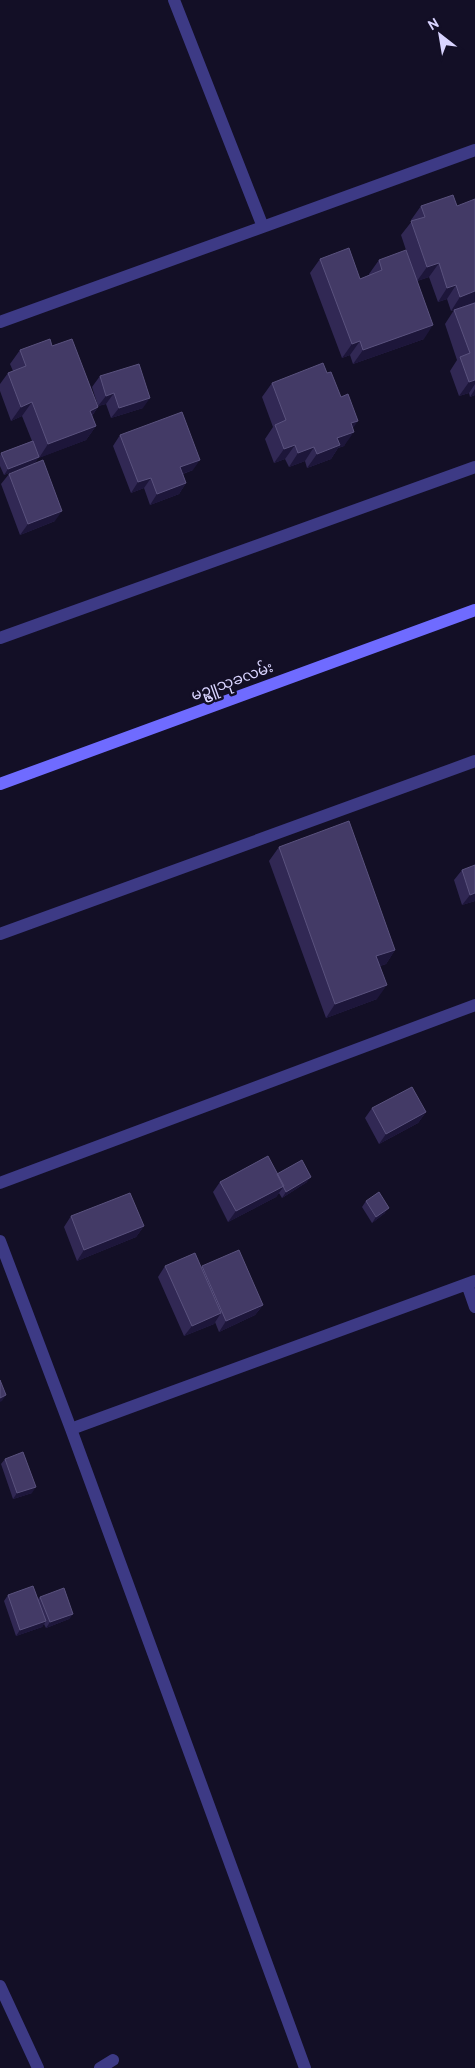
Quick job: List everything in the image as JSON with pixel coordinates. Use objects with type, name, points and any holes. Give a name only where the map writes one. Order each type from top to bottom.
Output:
[{"type":"street","points":[[174,0],[263,227]]},
{"type":"street","points":[[0,322],[475,150]]},
{"type":"street","points":[[0,638],[475,467]]},
{"type":"street","name":"မဥ္ဇူသုခလမ်း","points":[[0,784],[475,610]]},
{"type":"street","points":[[0,934],[475,761]]},
{"type":"street","points":[[0,1183],[475,1005]]},
{"type":"street","points":[[0,1241],[71,1429],[305,2068]]},
{"type":"street","points":[[71,1429],[471,1283],[475,1307]]},
{"type":"street","points":[[0,1986],[38,2068]]},
{"type":"street","points":[[100,2068],[113,2060]]},
{"type":"building","points":[[453,195],[457,206],[475,199],[475,291],[460,297],[456,285],[447,288],[439,263],[427,267],[411,221],[425,217],[421,206]]},
{"type":"building","points":[[349,248],[360,279],[382,270],[379,260],[406,250],[433,325],[363,350],[360,341],[352,344],[320,259]]},
{"type":"building","points":[[475,303],[475,380],[469,382],[460,357],[470,353],[454,310]]},
{"type":"building","points":[[50,339],[52,346],[72,339],[98,407],[90,411],[96,426],[48,444],[32,402],[21,407],[8,373],[26,366],[20,350]]},
{"type":"building","points":[[323,363],[327,373],[331,372],[341,397],[348,394],[358,421],[351,423],[354,432],[337,438],[340,445],[317,454],[314,447],[298,453],[295,445],[284,449],[275,425],[286,420],[272,383]]},
{"type":"building","points":[[139,364],[150,398],[119,408],[114,393],[106,396],[100,376]]},
{"type":"building","points":[[182,412],[200,460],[180,467],[186,483],[157,494],[151,478],[138,482],[120,435]]},
{"type":"building","points":[[33,441],[39,457],[8,469],[1,453]]},
{"type":"building","points":[[43,460],[62,511],[28,524],[9,474]]},
{"type":"building","points":[[349,821],[395,950],[376,956],[387,985],[335,1004],[279,847]]},
{"type":"building","points":[[475,865],[475,893],[470,895],[462,870]]},
{"type":"building","points":[[412,1087],[426,1112],[386,1134],[372,1108]]},
{"type":"building","points":[[268,1156],[284,1186],[236,1211],[220,1182]]},
{"type":"building","points":[[302,1160],[311,1177],[286,1192],[277,1174]]},
{"type":"building","points":[[379,1192],[389,1208],[376,1217],[366,1201]]},
{"type":"building","points":[[130,1193],[144,1226],[84,1250],[71,1216]]},
{"type":"building","points":[[239,1250],[263,1305],[226,1321],[202,1266]]},
{"type":"building","points":[[195,1253],[221,1313],[192,1326],[165,1266]]},
{"type":"building","points":[[0,1380],[6,1395],[0,1398]]},
{"type":"building","points":[[23,1452],[36,1487],[17,1493],[5,1459]]},
{"type":"building","points":[[33,1586],[46,1621],[20,1630],[8,1595]]},
{"type":"building","points":[[64,1588],[73,1614],[50,1622],[40,1597]]}]
